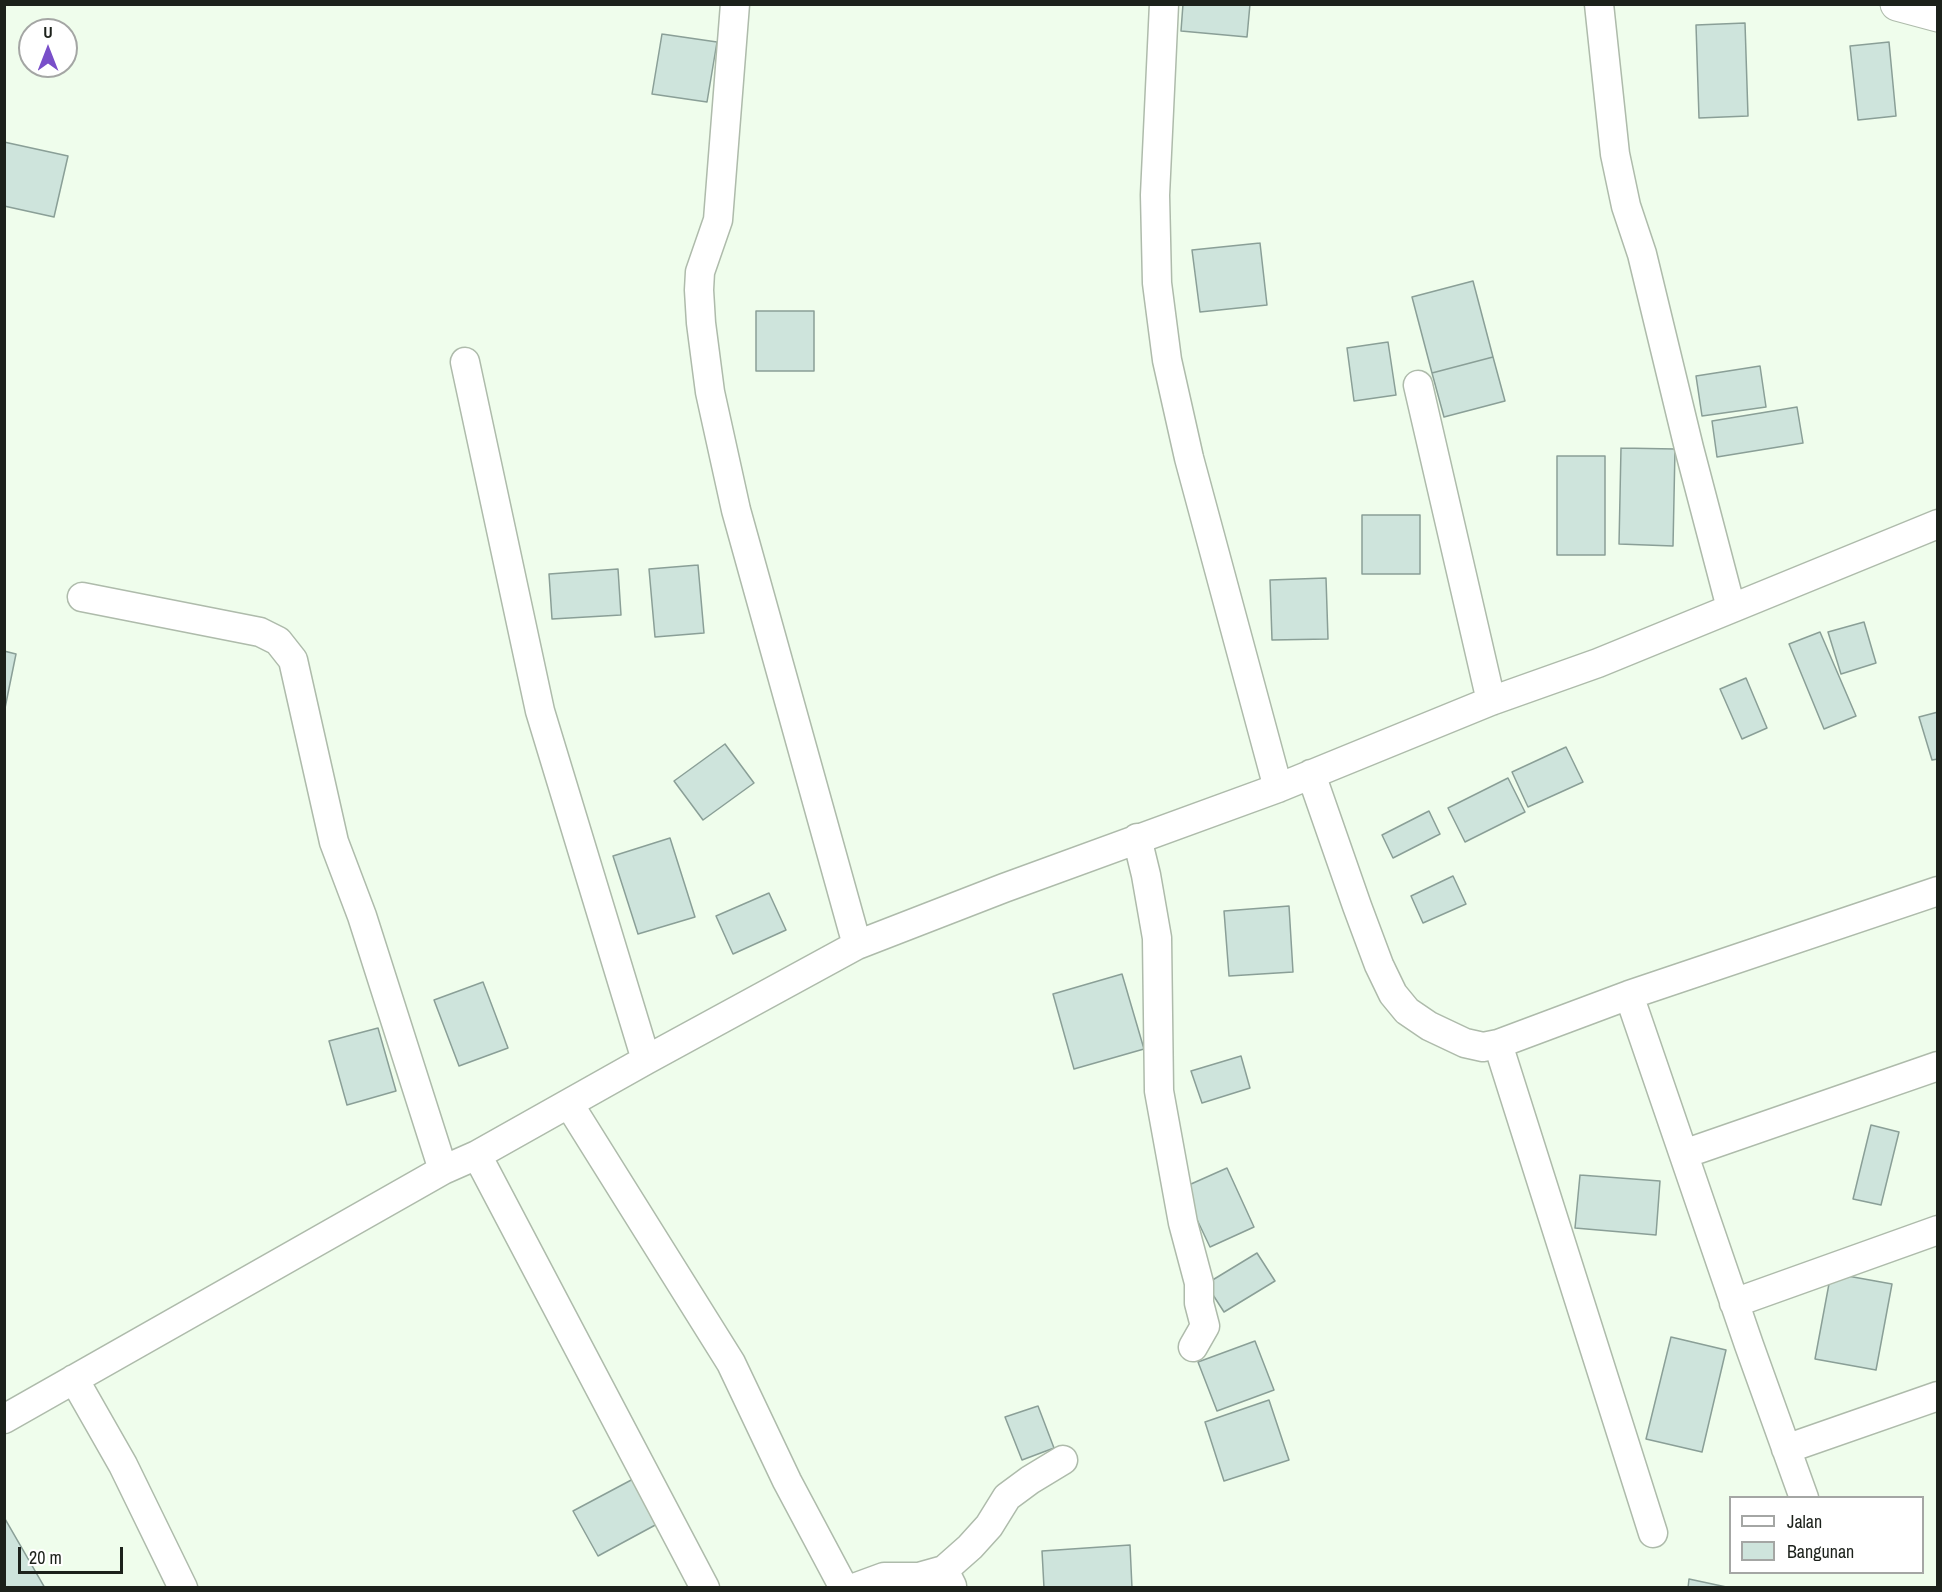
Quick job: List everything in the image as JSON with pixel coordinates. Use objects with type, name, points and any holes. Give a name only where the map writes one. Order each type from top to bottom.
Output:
[{"type":"street","points":[[735,4],[718,220],[700,272],[701,323],[710,392],[736,510],[857,945]]},
{"type":"street","points":[[1164,4],[1155,195],[1157,283],[1167,360],[1189,458],[1278,788]]},
{"type":"street","points":[[1599,4],[1617,164],[1626,206],[1642,254],[1731,608]]},
{"type":"street","points":[[1897,4],[1938,15]]},
{"type":"street","points":[[465,362],[540,711],[646,1060]]},
{"type":"street","points":[[1418,385],[1491,701]]},
{"type":"street","points":[[4,1419],[443,1170],[477,1155],[857,945],[1137,838],[1278,788],[1491,701],[1598,663],[1938,524]]},
{"type":"street","points":[[82,597],[260,632],[278,641],[293,660],[334,842],[362,916],[443,1170]]},
{"type":"street","points":[[1311,774],[1357,906],[1379,965],[1393,994],[1407,1011],[1429,1026],[1465,1043],[1483,1047],[1498,1044],[1629,995],[1938,891]]},
{"type":"street","points":[[1137,838],[1157,938],[1159,1091],[1183,1223],[1199,1283],[1199,1303],[1205,1326],[1194,1347]]},
{"type":"street","points":[[1629,995],[1734,1303],[1804,1496]]},
{"type":"street","points":[[1498,1044],[1653,1533]]},
{"type":"street","points":[[1684,1154],[1938,1066]]},
{"type":"street","points":[[569,1104],[731,1363],[787,1481],[843,1587]]},
{"type":"street","points":[[477,1155],[705,1587]]},
{"type":"street","points":[[1734,1303],[1938,1230]]},
{"type":"street","points":[[74,1379],[123,1465],[183,1587]]},
{"type":"street","points":[[1786,1449],[1938,1396]]},
{"type":"street","points":[[854,1587],[884,1577],[949,1579],[970,1547],[989,1526],[1007,1497],[1030,1479],[1063,1460]]},
{"type":"building","points":[[1183,4],[1250,4],[1247,37],[1181,31]]},
{"type":"building","points":[[1745,23],[1748,116],[1699,118],[1696,25]]},
{"type":"building","points":[[662,34],[717,42],[707,102],[652,94]]},
{"type":"building","points":[[1889,42],[1896,116],[1858,120],[1850,46]]},
{"type":"building","points":[[4,142],[68,156],[54,217],[4,206]]},
{"type":"building","points":[[1260,243],[1267,305],[1200,312],[1192,250]]},
{"type":"building","points":[[1473,281],[1493,357],[1432,373],[1412,297]]},
{"type":"building","points":[[756,311],[814,311],[814,371],[756,371]]},
{"type":"building","points":[[1388,342],[1396,395],[1354,401],[1347,348]]},
{"type":"building","points":[[1493,357],[1505,401],[1444,417],[1432,373]]},
{"type":"building","points":[[1760,366],[1766,407],[1702,416],[1696,376]]},
{"type":"building","points":[[1797,407],[1803,443],[1717,457],[1712,421]]},
{"type":"building","points":[[1621,448],[1675,449],[1673,546],[1619,544]]},
{"type":"building","points":[[1557,456],[1605,456],[1605,555],[1557,555]]},
{"type":"building","points":[[1362,515],[1420,515],[1420,574],[1362,574]]},
{"type":"building","points":[[698,565],[704,633],[655,637],[649,569]]},
{"type":"building","points":[[618,569],[621,615],[552,619],[549,574]]},
{"type":"building","points":[[1326,578],[1328,639],[1272,640],[1270,580]]},
{"type":"building","points":[[1864,622],[1876,663],[1841,674],[1828,632]]},
{"type":"building","points":[[1820,632],[1856,716],[1824,729],[1789,644]]},
{"type":"building","points":[[4,651],[16,654],[4,713]]},
{"type":"building","points":[[1746,678],[1767,728],[1742,739],[1720,689]]},
{"type":"building","points":[[1938,712],[1938,759],[1932,760],[1919,717]]},
{"type":"building","points":[[725,744],[754,783],[703,820],[674,781]]},
{"type":"building","points":[[1566,747],[1583,782],[1528,807],[1512,772]]},
{"type":"building","points":[[1508,778],[1525,812],[1465,842],[1448,808]]},
{"type":"building","points":[[1429,811],[1440,834],[1393,858],[1382,835]]},
{"type":"building","points":[[670,838],[695,917],[638,934],[613,856]]},
{"type":"building","points":[[1453,876],[1466,904],[1423,923],[1411,896]]},
{"type":"building","points":[[769,893],[786,930],[733,954],[716,916]]},
{"type":"building","points":[[1289,906],[1293,972],[1229,976],[1224,911]]},
{"type":"building","points":[[1122,974],[1144,1049],[1074,1069],[1053,994]]},
{"type":"building","points":[[483,982],[508,1048],[459,1066],[434,1000]]},
{"type":"building","points":[[378,1028],[396,1091],[347,1105],[329,1041]]},
{"type":"building","points":[[1241,1056],[1250,1088],[1202,1103],[1191,1071]]},
{"type":"building","points":[[1871,1125],[1899,1132],[1881,1205],[1853,1199]]},
{"type":"building","points":[[1227,1168],[1254,1227],[1210,1247],[1182,1188]]},
{"type":"building","points":[[1580,1175],[1660,1181],[1656,1235],[1575,1228]]},
{"type":"building","points":[[1257,1253],[1275,1281],[1224,1312],[1206,1284]]},
{"type":"building","points":[[1831,1273],[1892,1284],[1876,1370],[1815,1359]]},
{"type":"building","points":[[1671,1337],[1726,1350],[1702,1452],[1646,1439]]},
{"type":"building","points":[[1255,1341],[1274,1390],[1217,1411],[1198,1362]]},
{"type":"building","points":[[1269,1400],[1289,1460],[1224,1481],[1205,1422]]},
{"type":"building","points":[[1038,1406],[1054,1448],[1022,1460],[1005,1417]]},
{"type":"building","points":[[635,1478],[659,1523],[598,1556],[573,1511]]},
{"type":"building","points":[[4,1517],[45,1588],[4,1588]]},
{"type":"building","points":[[1130,1545],[1132,1588],[1044,1588],[1042,1551]]},
{"type":"building","points":[[1689,1579],[1731,1588],[1688,1588]]}]
